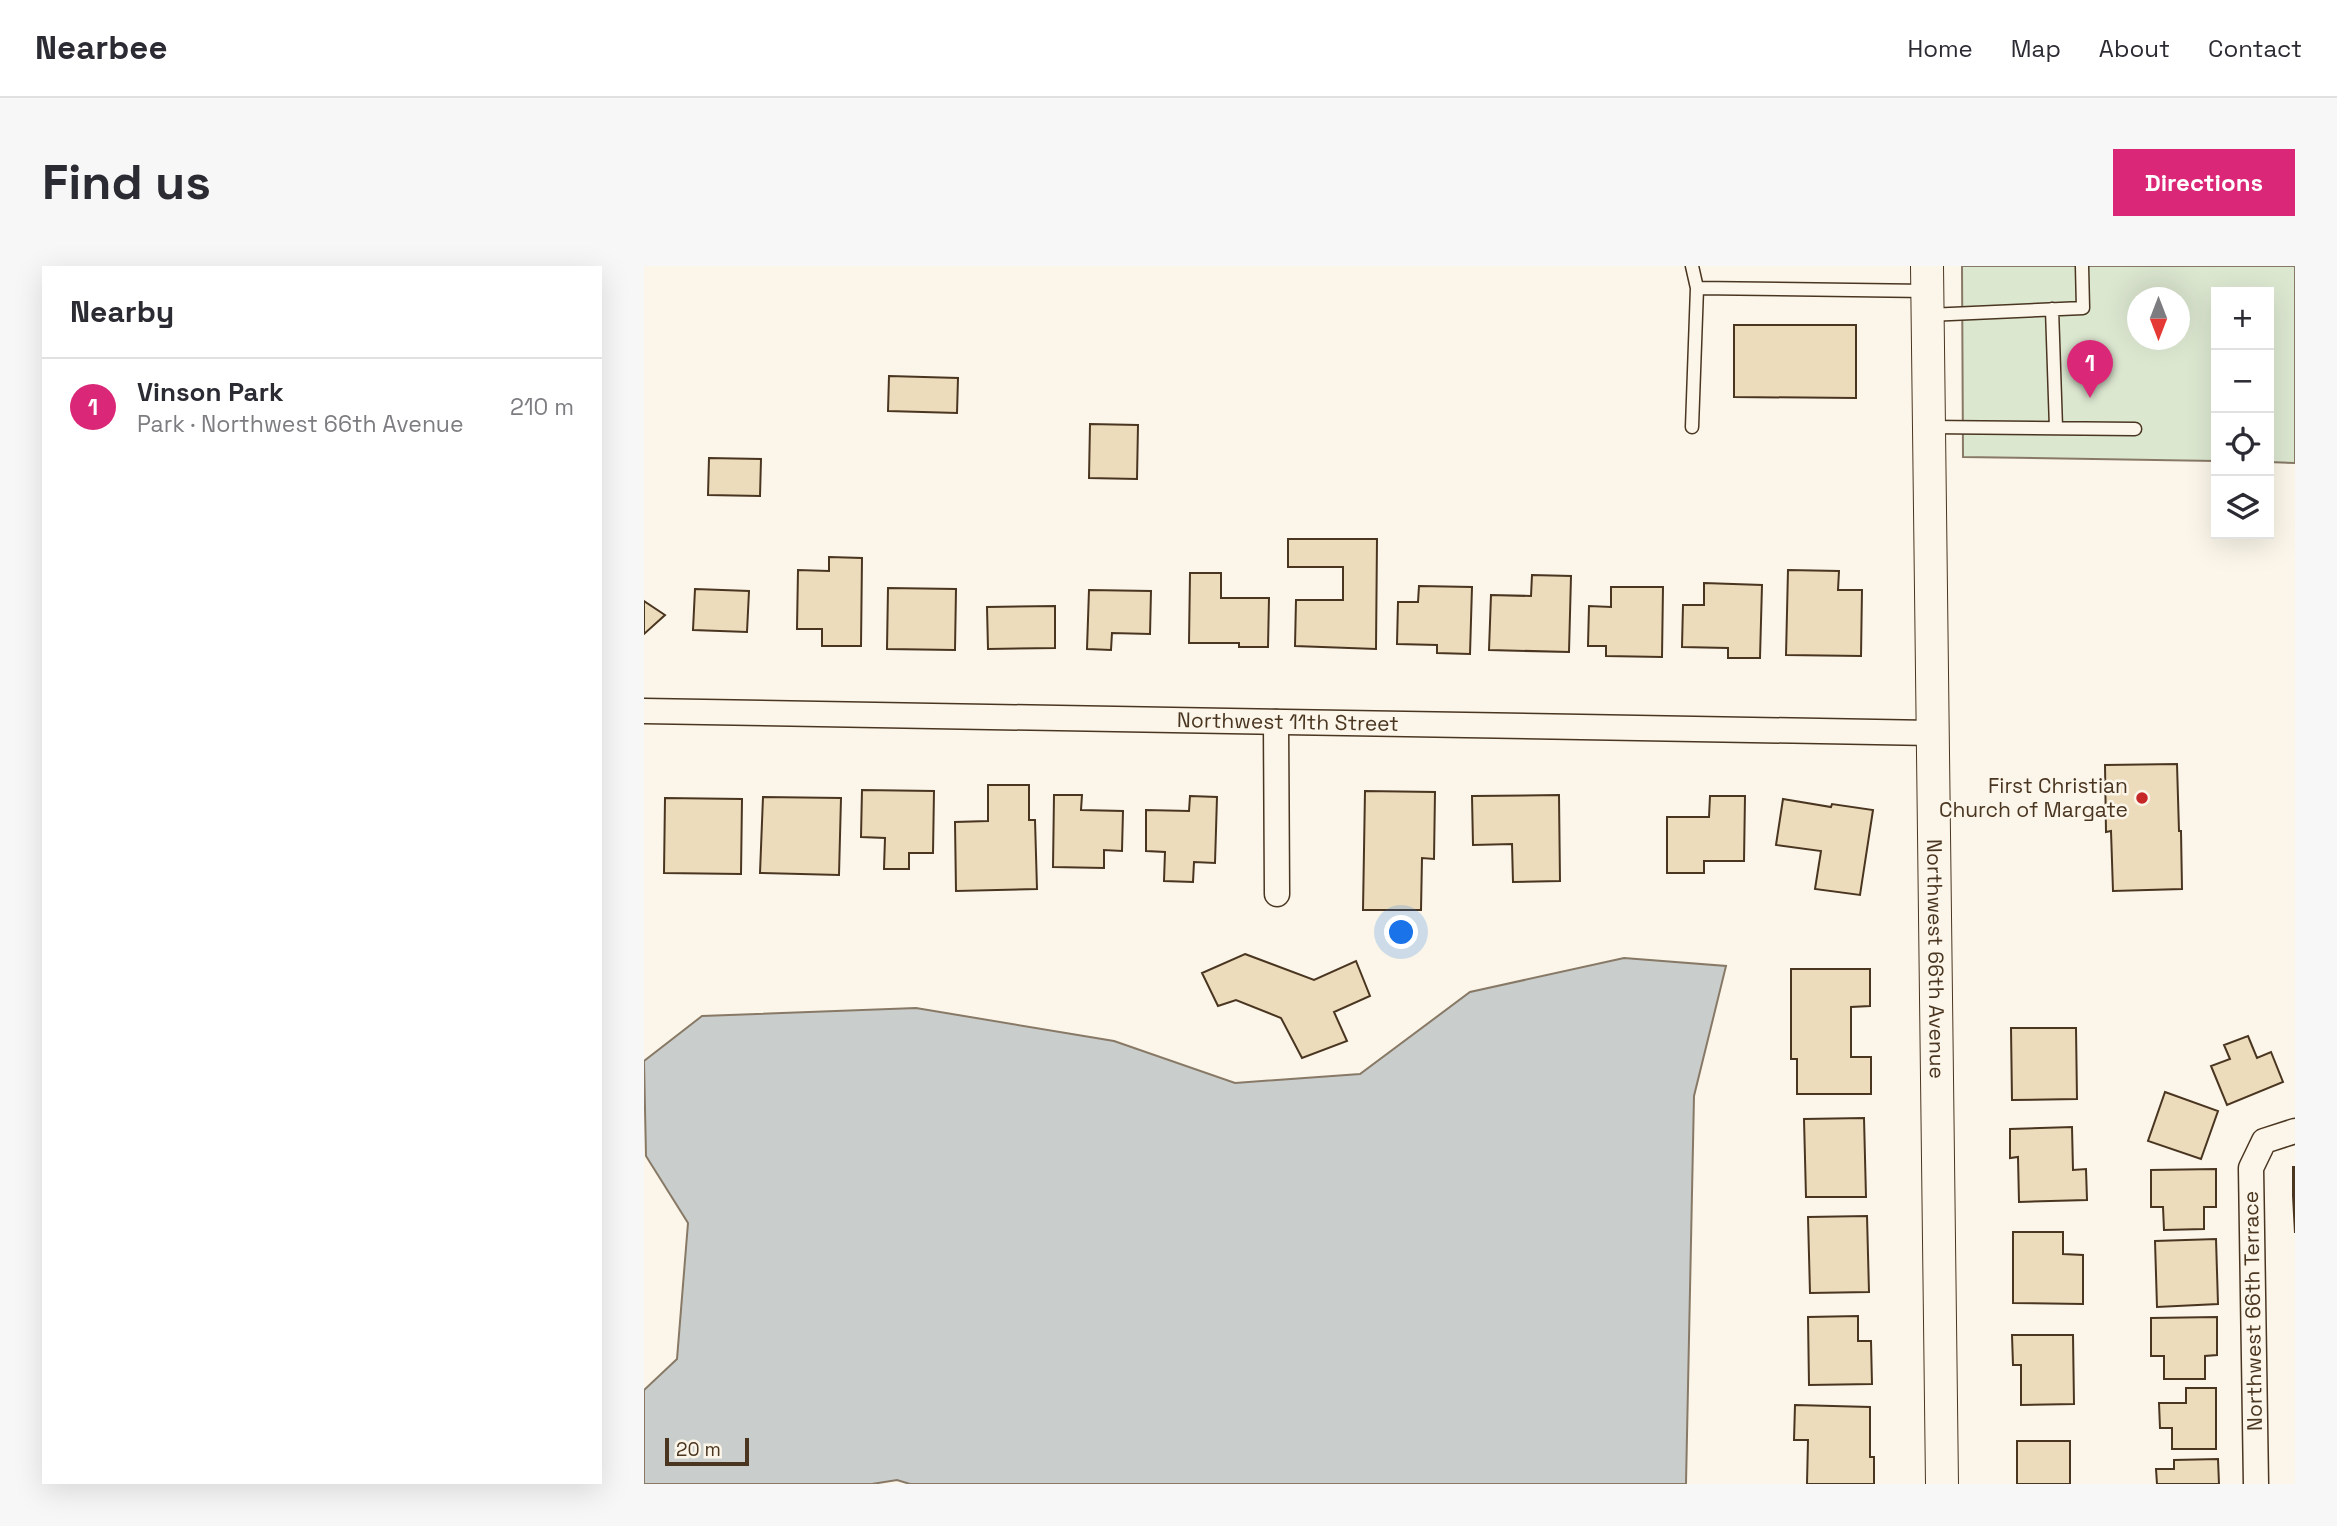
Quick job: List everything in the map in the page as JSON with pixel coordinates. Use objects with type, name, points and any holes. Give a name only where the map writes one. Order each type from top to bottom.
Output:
[{"type":"street","name":"Northwest 66th Avenue","points":[[1928,291],[1942,1484]]},
{"type":"street","name":"Northwest 11th Street","points":[[644,711],[1932,733]]},
{"type":"street","points":[[1276,722],[1277,894]]},
{"type":"street","name":"Northwest 66th Terrace","points":[[2256,1484],[2251,1168],[2264,1142],[2295,1131]]},
{"type":"lane","points":[[1692,266],[1697,288],[1692,427]]},
{"type":"lane","points":[[1697,288],[1928,291],[2052,309],[2083,308],[2082,266]]},
{"type":"lane","points":[[2052,309],[2056,428]]},
{"type":"lane","points":[[1929,427],[2135,429]]},
{"type":"green space","points":[[1962,266],[2295,266],[2295,463],[2274,462],[2274,287],[2211,287],[2211,461],[1963,457]]},
{"type":"shaded area","points":[[1624,958],[1726,966],[1694,1096],[1686,1484],[910,1484],[897,1480],[872,1484],[644,1484],[644,1390],[677,1359],[688,1223],[646,1156],[644,1061],[702,1016],[916,1008],[1114,1041],[1235,1083],[1360,1074],[1470,992]]},
{"type":"building","points":[[1734,325],[1856,325],[1856,398],[1734,397]]},
{"type":"building","points":[[889,376],[958,378],[957,413],[888,411]]},
{"type":"building","points":[[1090,424],[1138,425],[1137,479],[1089,478]]},
{"type":"building","points":[[709,458],[761,459],[760,496],[708,495]]},
{"type":"building","points":[[1288,539],[1377,539],[1376,649],[1295,646],[1296,600],[1343,600],[1343,567],[1288,567]]},
{"type":"building","points":[[829,557],[862,558],[861,646],[822,646],[822,629],[797,629],[798,570],[829,571]]},
{"type":"building","points":[[1788,570],[1839,571],[1838,590],[1862,590],[1861,656],[1786,655]]},
{"type":"building","points":[[1190,573],[1221,573],[1221,598],[1269,598],[1268,647],[1239,647],[1239,643],[1189,643]]},
{"type":"building","points":[[1532,575],[1571,576],[1569,652],[1489,650],[1491,595],[1531,596]]},
{"type":"building","points":[[1704,583],[1762,585],[1760,658],[1728,658],[1728,648],[1682,647],[1683,605],[1704,605]]},
{"type":"building","points":[[1419,586],[1472,587],[1470,654],[1437,653],[1437,645],[1397,644],[1398,602],[1418,602]]},
{"type":"building","points":[[1611,587],[1663,587],[1662,657],[1606,656],[1606,646],[1588,646],[1589,606],[1611,607]]},
{"type":"building","points":[[888,588],[956,589],[955,650],[887,649]]},
{"type":"building","points":[[695,589],[749,591],[747,632],[693,630]]},
{"type":"building","points":[[1089,590],[1151,591],[1150,634],[1112,633],[1111,650],[1087,649]]},
{"type":"building","points":[[644,601],[665,615],[644,634]]},
{"type":"building","points":[[1055,606],[1055,648],[988,649],[987,607]]},
{"type":"building","name":"First Christian Church of Margate","points":[[2177,764],[2182,889],[2113,891],[2111,831],[2106,832],[2105,765]]},
{"type":"building","points":[[988,785],[1029,785],[1029,820],[1035,820],[1037,889],[956,891],[955,822],[988,821]]},
{"type":"building","points":[[862,790],[934,791],[933,853],[909,853],[909,869],[884,869],[885,838],[861,837]]},
{"type":"building","points":[[1365,791],[1435,792],[1434,859],[1422,858],[1421,910],[1363,910]]},
{"type":"building","points":[[1054,795],[1082,795],[1081,810],[1123,811],[1122,851],[1104,850],[1104,868],[1053,867]]},
{"type":"building","points":[[1559,795],[1560,881],[1513,882],[1512,844],[1473,845],[1472,796]]},
{"type":"building","points":[[1190,796],[1217,797],[1215,863],[1194,862],[1193,882],[1164,881],[1165,852],[1146,851],[1146,810],[1189,811]]},
{"type":"building","points":[[1710,796],[1745,796],[1744,861],[1704,861],[1704,873],[1667,873],[1667,817],[1709,817]]},
{"type":"building","points":[[763,797],[841,798],[839,875],[760,873]]},
{"type":"building","points":[[665,798],[742,799],[741,874],[664,873]]},
{"type":"building","points":[[1783,799],[1831,807],[1832,804],[1873,810],[1860,895],[1815,889],[1821,851],[1776,845]]},
{"type":"building","points":[[1245,954],[1314,980],[1356,961],[1370,996],[1334,1012],[1347,1041],[1302,1058],[1281,1018],[1236,1000],[1218,1006],[1202,973]]},
{"type":"building","points":[[1791,969],[1870,969],[1870,1006],[1851,1007],[1851,1057],[1871,1057],[1871,1094],[1797,1094],[1797,1059],[1791,1059]]},
{"type":"building","points":[[2011,1028],[2076,1028],[2077,1099],[2012,1100]]},
{"type":"building","points":[[2248,1036],[2257,1058],[2271,1052],[2283,1082],[2227,1105],[2211,1066],[2230,1059],[2224,1045]]},
{"type":"building","points":[[2165,1092],[2218,1111],[2201,1159],[2148,1141]]},
{"type":"building","points":[[1864,1118],[1866,1197],[1806,1197],[1804,1119]]},
{"type":"building","points":[[2072,1127],[2073,1170],[2086,1169],[2087,1200],[2019,1202],[2018,1157],[2010,1158],[2010,1129]]},
{"type":"building","points":[[2295,1167],[2295,1233],[2293,1196]]},
{"type":"building","points":[[2216,1169],[2216,1207],[2204,1207],[2204,1229],[2164,1230],[2163,1207],[2151,1207],[2151,1170]]},
{"type":"building","points":[[1867,1216],[1869,1292],[1810,1293],[1808,1217]]},
{"type":"building","points":[[2013,1232],[2063,1232],[2063,1254],[2083,1255],[2083,1304],[2013,1303]]},
{"type":"building","points":[[2216,1239],[2218,1304],[2157,1307],[2155,1241]]},
{"type":"building","points":[[1858,1316],[1858,1341],[1871,1341],[1872,1384],[1809,1385],[1808,1317]]},
{"type":"building","points":[[2217,1317],[2217,1355],[2205,1356],[2205,1379],[2164,1379],[2164,1356],[2151,1356],[2151,1318]]},
{"type":"building","points":[[2012,1335],[2073,1335],[2074,1404],[2021,1405],[2021,1365],[2013,1365]]},
{"type":"building","points":[[2186,1388],[2216,1388],[2216,1449],[2172,1449],[2172,1428],[2160,1428],[2159,1403],[2186,1403]]},
{"type":"building","points":[[1795,1405],[1870,1407],[1870,1457],[1874,1457],[1874,1484],[1807,1484],[1808,1440],[1794,1440]]},
{"type":"building","points":[[2017,1441],[2070,1441],[2070,1484],[2017,1484]]},
{"type":"building","points":[[2218,1459],[2219,1484],[2157,1484],[2156,1469],[2174,1469],[2174,1460]]},
{"type":"place","name":"Vinson Park","points":[[2090,398]]},
{"type":"place","name":"First Christian Church of Margate","points":[[2142,798]]}]
